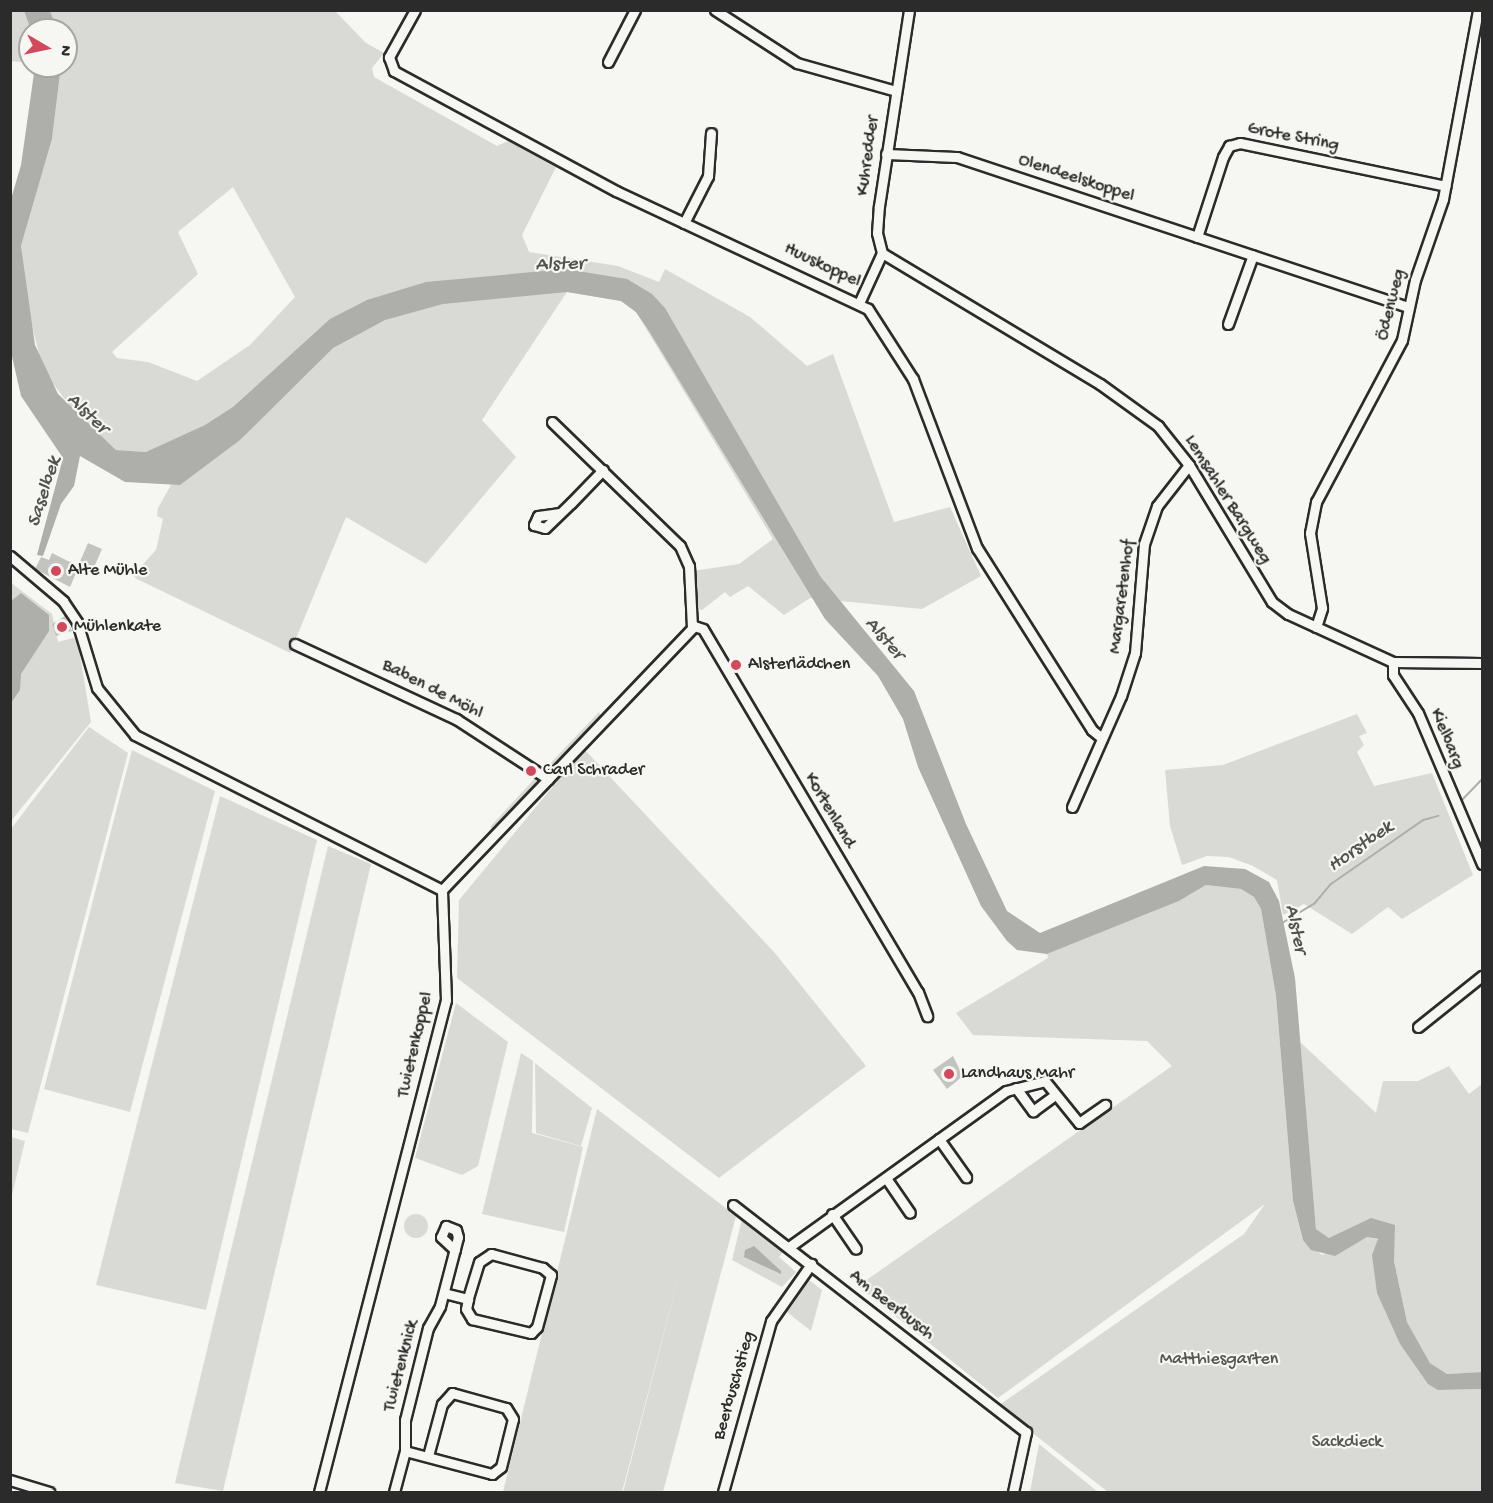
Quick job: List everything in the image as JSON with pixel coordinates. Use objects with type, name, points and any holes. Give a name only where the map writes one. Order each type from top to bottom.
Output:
[{"type":"street","name":"Huuskoppel","points":[[415,10],[388,63],[394,71],[684,223],[860,301],[878,321],[913,379],[977,548],[1092,730],[1102,738]]},
{"type":"street","points":[[608,62],[635,10]]},
{"type":"street","points":[[714,10],[797,63],[896,92]]},
{"type":"street","name":"Kuhredder","points":[[882,253],[877,234],[886,154],[909,10]]},
{"type":"street","name":"Ödenweg","points":[[1316,627],[1322,608],[1310,534],[1316,502],[1398,352],[1409,307],[1446,186],[1478,10]]},
{"type":"street","points":[[684,223],[708,176],[711,133]]},
{"type":"street","name":"Grote String","points":[[1197,237],[1223,157],[1229,146],[1240,143],[1446,186]]},
{"type":"street","name":"Olendeelskoppel","points":[[886,154],[957,157],[1409,307]]},
{"type":"street","points":[[860,301],[882,253]]},
{"type":"street","name":"Lemsahler Bargweg","points":[[882,253],[1141,412],[1189,465],[1272,602],[1316,627],[1393,662]]},
{"type":"street","points":[[1228,324],[1253,255]]},
{"type":"street","name":"Kortenland","points":[[552,423],[603,470],[686,554],[694,626],[918,992],[927,1016]]},
{"type":"street","name":"Margaretenhof","points":[[1072,807],[1102,738],[1134,653],[1144,544],[1157,506],[1189,465]]},
{"type":"street","points":[[560,513],[603,470]]},
{"type":"street","points":[[10,556],[63,601],[77,622],[97,688],[115,716],[135,735],[442,890],[694,626]]},
{"type":"street","name":"Baben de Möhl","points":[[295,644],[456,719],[548,779]]},
{"type":"street","points":[[1393,662],[1482,663]]},
{"type":"street","name":"Kielbarg","points":[[1393,662],[1393,675],[1418,713],[1482,864]]},
{"type":"street","name":"Twietenkoppel","points":[[319,1492],[446,1000],[442,890]]},
{"type":"street","points":[[1418,1027],[1482,976]]},
{"type":"street","points":[[789,1247],[939,1139],[1016,1088],[1041,1079],[1079,1123],[1106,1105]]},
{"type":"street","points":[[1016,1088],[1033,1111],[1054,1096]]},
{"type":"street","points":[[939,1139],[966,1177]]},
{"type":"street","points":[[886,1178],[910,1213]]},
{"type":"street","name":"Am Beerbusch","points":[[733,1205],[1027,1435],[1014,1492]]},
{"type":"street","points":[[832,1215],[856,1249]]},
{"type":"street","name":"Twietenknick","points":[[394,1492],[405,1451],[405,1420],[428,1328],[444,1293],[455,1250]]},
{"type":"street","points":[[491,1254],[543,1268],[550,1275],[537,1327],[531,1333],[472,1319],[466,1309],[468,1299],[479,1262],[491,1254]]},
{"type":"street","name":"Beerbuschstieg","points":[[723,1492],[771,1320],[811,1264]]},
{"type":"street","points":[[444,1293],[468,1299]]},
{"type":"street","points":[[405,1451],[492,1474],[501,1467],[513,1419],[506,1408],[452,1393],[442,1404],[428,1456]]},
{"type":"street","points":[[10,1480],[49,1492]]},
{"type":"green space","points":[[10,11],[24,11],[27,18],[18,18],[18,62],[11,61]]},
{"type":"green space","points":[[50,11],[335,11],[366,43],[384,53],[372,68],[374,77],[497,146],[508,141],[556,167],[522,235],[529,252],[618,266],[659,282],[665,269],[750,317],[807,366],[833,354],[894,522],[950,507],[981,576],[922,609],[810,598],[784,615],[748,586],[730,597],[725,592],[702,610],[695,608],[693,571],[739,564],[773,539],[636,312],[621,301],[567,292],[482,420],[516,457],[426,564],[346,517],[290,653],[137,579],[133,575],[156,550],[163,519],[157,516],[158,508],[171,485],[164,446],[146,452],[116,450],[69,405],[43,370],[27,305],[21,246],[52,139],[60,78],[78,78],[78,18],[53,18]],"holes":[[[233,187],[295,297],[250,345],[197,381],[148,362],[117,358],[112,352],[198,274],[178,232]]]},
{"type":"green space","points":[[10,582],[52,614],[58,642],[77,637],[91,722],[11,821]]},
{"type":"green space","points":[[599,712],[602,718],[553,769],[545,769]]},
{"type":"green space","points":[[1357,714],[1367,733],[1359,736],[1364,745],[1357,752],[1374,786],[1432,773],[1473,875],[1402,919],[1388,907],[1352,934],[1304,904],[1283,915],[1277,880],[1253,866],[1229,857],[1207,856],[1182,865],[1170,826],[1165,770],[1223,765]]},
{"type":"green space","points":[[89,727],[128,753],[28,1133],[11,1129],[11,829]]},
{"type":"green space","points":[[584,749],[774,952],[866,1066],[719,1178],[457,978],[459,900]]},
{"type":"green space","points":[[132,750],[215,791],[130,1112],[44,1089]]},
{"type":"green space","points":[[537,776],[535,788],[494,830],[490,827]]},
{"type":"green space","points":[[220,796],[317,840],[206,1310],[96,1285]]},
{"type":"green space","points":[[328,846],[371,864],[223,1491],[175,1483]]},
{"type":"green space","points":[[1206,885],[1241,889],[1254,897],[1261,909],[1276,996],[1293,1201],[1303,1240],[1322,1255],[1367,1237],[1379,1240],[1375,1247],[1400,1344],[1438,1390],[1482,1389],[1482,1492],[1108,1492],[998,1406],[1244,1234],[1265,1204],[998,1398],[858,1286],[1172,1066],[1147,1041],[973,1035],[956,1013],[1048,958],[1047,954],[1179,901]]},
{"type":"green space","points":[[456,1003],[508,1042],[478,1166],[462,1175],[415,1158]]},
{"type":"green space","points":[[1300,1042],[1376,1113],[1383,1081],[1418,1081],[1449,1066],[1469,1094],[1482,1084],[1482,1372],[1447,1374],[1430,1363],[1407,1322],[1394,1261],[1394,1225],[1329,1238],[1316,1229]]},
{"type":"green space","points":[[521,1053],[533,1061],[532,1133],[583,1147],[564,1232],[482,1214]]},
{"type":"green space","points":[[535,1063],[592,1108],[581,1146],[536,1133]]},
{"type":"green space","points":[[597,1109],[736,1216],[663,1492],[623,1492],[683,1260],[622,1492],[503,1492]]},
{"type":"green space","points":[[10,1137],[25,1141],[11,1199]]},
{"type":"green space","points":[[416,1214],[424,1218],[428,1226],[424,1234],[416,1238],[408,1234],[404,1226],[408,1218]]},
{"type":"green space","points":[[742,1219],[785,1249],[779,1257],[796,1272],[782,1287],[732,1260]]},
{"type":"green space","points":[[809,1280],[822,1290],[811,1331],[787,1312]]},
{"type":"green space","points":[[1039,1444],[1098,1492],[1030,1492]]},
{"type":"shaded area","points":[[24,11],[50,11],[53,18],[27,18]]},
{"type":"shaded area","points":[[33,78],[60,78],[52,139],[21,246],[35,345],[58,394],[116,450],[146,452],[205,425],[233,407],[330,319],[367,300],[426,282],[565,269],[627,279],[652,294],[665,308],[820,576],[914,691],[966,824],[1007,911],[1040,933],[1204,866],[1245,869],[1269,882],[1279,901],[1295,978],[1316,1229],[1329,1238],[1371,1218],[1395,1225],[1394,1261],[1407,1322],[1430,1363],[1447,1374],[1482,1372],[1482,1389],[1438,1390],[1428,1384],[1400,1344],[1377,1293],[1372,1255],[1378,1239],[1367,1237],[1335,1256],[1311,1250],[1303,1240],[1293,1201],[1276,996],[1261,909],[1254,897],[1241,889],[1206,885],[1179,901],[1047,954],[1017,950],[1007,941],[981,906],[918,767],[903,719],[878,676],[825,619],[649,331],[636,312],[621,301],[567,292],[443,304],[385,320],[333,348],[240,440],[180,485],[125,482],[80,456],[74,486],[61,504],[43,556],[37,555],[63,458],[21,396],[11,352],[11,199],[21,165]]},
{"type":"shaded area","points":[[21,593],[49,615],[49,631],[21,674],[20,690],[11,703],[11,601]]},
{"type":"shaded area","points":[[754,1246],[781,1271],[781,1274],[744,1257],[745,1250]]},
{"type":"building","name":"Alte Mühle","points":[[88,543],[102,549],[92,572],[79,566],[70,587],[35,569],[41,557],[49,560],[52,553],[78,566]]},
{"type":"building","name":"Mühlenkate","points":[[65,616],[72,631],[56,636],[52,624]]},
{"type":"building","name":"Landhaus Mahr","points":[[953,1056],[963,1076],[947,1089],[933,1070]]},
{"type":"waterway","name":"Horstbek","points":[[1460,802],[1482,779]]},
{"type":"waterway","name":"Horstbek","points":[[1282,923],[1314,904],[1331,884],[1423,820],[1438,816]]},
{"type":"place","name":"Alte Mühle","points":[[56,571]]},
{"type":"place","name":"Mühlenkate","points":[[62,627]]},
{"type":"place","name":"Alsterlädchen","points":[[736,665]]},
{"type":"place","name":"Carl Schrader","points":[[531,771]]},
{"type":"place","name":"Landhaus Mahr","points":[[949,1074]]},
{"type":"water label","name":"Alster","points":[[560,265]]},
{"type":"water label","name":"Alster","points":[[87,414]]},
{"type":"water label","name":"Saselbek","points":[[45,492]]},
{"type":"water label","name":"Alster","points":[[884,639]]},
{"type":"water label","name":"Alster","points":[[1295,929]]},
{"type":"park label","name":"Matthiesgarten","points":[[1219,1360]]},
{"type":"park label","name":"Sackdieck","points":[[1347,1443]]}]
